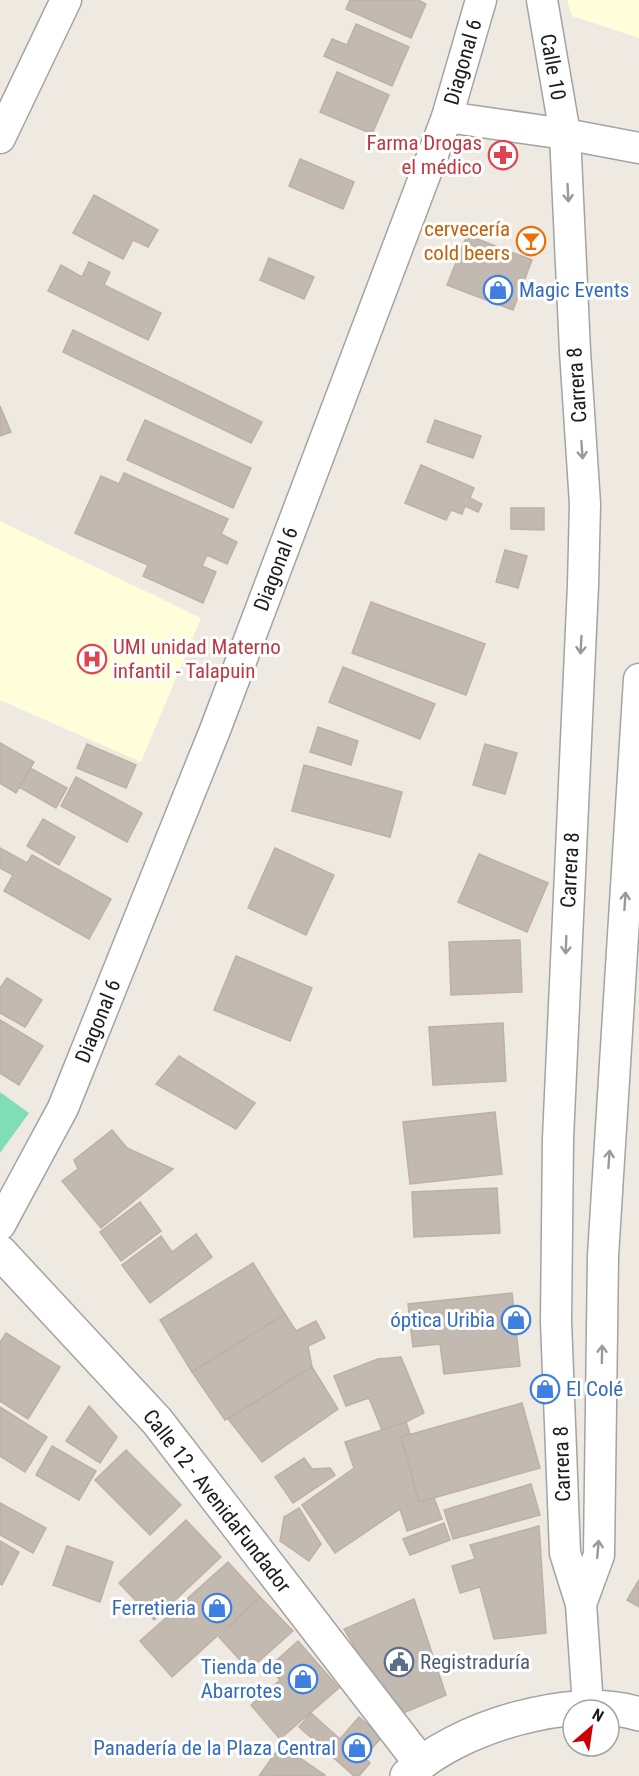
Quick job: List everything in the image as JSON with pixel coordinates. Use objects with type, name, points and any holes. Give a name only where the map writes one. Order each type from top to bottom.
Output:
[{"type":"street","points":[[4,118],[66,0]]},
{"type":"street","name":"Diagonal 6","points":[[0,1226],[67,1097],[214,730],[447,117],[481,0]]},
{"type":"street","name":"Calle 10","points":[[542,0],[565,134]]},
{"type":"street","name":"Calle 10","points":[[447,117],[565,134],[639,148]]},
{"type":"street","name":"Carrera 8","points":[[565,134],[585,504],[584,585],[558,1139],[556,1321],[565,1553],[581,1604],[587,1698]]},
{"type":"street","name":"Carrera 8","points":[[581,1604],[599,1555],[603,1256],[639,679]]},
{"type":"street","name":"Calle 12 - AvenidaFundador","points":[[0,1252],[156,1421],[414,1769]]},
{"type":"street","points":[[414,1769],[447,1746],[474,1733],[511,1721],[561,1711]]},
{"type":"street","points":[[621,1711],[639,1714]]},
{"type":"shaded area","points":[[567,0],[639,0],[639,38],[572,16]]},
{"type":"shaded area","name":"UMI unidad Materno infantil - Talapuin","points":[[0,521],[201,618],[141,762],[0,700]]},
{"type":"green space","points":[[0,1092],[29,1113],[0,1153]]},
{"type":"building","points":[[350,0],[418,0],[426,4],[411,38],[346,9]]},
{"type":"building","points":[[356,24],[409,47],[392,86],[324,56],[332,39],[347,45]]},
{"type":"building","points":[[337,72],[389,95],[372,134],[320,112]]},
{"type":"building","points":[[300,159],[354,182],[343,209],[289,186]]},
{"type":"building","points":[[94,195],[158,230],[148,247],[133,240],[123,259],[73,233]]},
{"type":"building","points":[[467,235],[532,260],[513,310],[447,285]]},
{"type":"building","points":[[269,258],[314,277],[304,299],[260,280]]},
{"type":"building","points":[[89,262],[110,272],[104,285],[161,313],[148,340],[48,291],[61,265],[82,277]]},
{"type":"building","points":[[73,330],[262,422],[251,443],[63,352]]},
{"type":"building","points":[[0,406],[11,432],[0,436]]},
{"type":"building","points":[[145,420],[251,468],[233,508],[127,460]]},
{"type":"building","points":[[435,420],[481,436],[473,458],[427,442]]},
{"type":"building","points":[[421,465],[474,488],[470,498],[482,504],[478,512],[465,506],[462,514],[451,510],[446,520],[405,503]]},
{"type":"building","points":[[124,473],[228,519],[221,534],[237,542],[227,564],[207,555],[202,566],[216,572],[203,603],[143,576],[148,565],[75,533],[101,476],[119,484]]},
{"type":"building","points":[[511,508],[544,508],[544,530],[511,529]]},
{"type":"building","points":[[505,550],[527,556],[518,588],[496,582]]},
{"type":"building","points":[[371,602],[485,644],[466,695],[352,653]]},
{"type":"building","points":[[343,667],[435,704],[420,739],[329,702]]},
{"type":"building","points":[[318,727],[358,741],[351,765],[310,752]]},
{"type":"building","points":[[0,743],[34,762],[16,793],[0,783]]},
{"type":"building","points":[[87,744],[136,765],[126,788],[77,768]]},
{"type":"building","points":[[485,744],[517,753],[505,794],[473,785]]},
{"type":"building","points":[[304,765],[402,792],[390,837],[292,811]]},
{"type":"building","points":[[30,768],[67,788],[56,808],[19,787]]},
{"type":"building","points":[[76,777],[142,813],[127,842],[61,806]]},
{"type":"building","points":[[43,819],[75,837],[59,865],[27,846]]},
{"type":"building","points":[[0,848],[27,863],[32,855],[111,899],[89,939],[4,891],[13,875],[0,868]]},
{"type":"building","points":[[275,848],[334,875],[306,935],[248,908]]},
{"type":"building","points":[[479,854],[548,883],[527,932],[458,902]]},
{"type":"building","points":[[520,940],[522,992],[451,995],[449,942]]},
{"type":"building","points":[[236,956],[312,988],[290,1041],[214,1010]]},
{"type":"building","points":[[7,978],[42,1000],[25,1027],[0,1013],[0,988]]},
{"type":"building","points":[[0,1020],[43,1046],[19,1085],[0,1073]]},
{"type":"building","points":[[503,1023],[506,1081],[433,1085],[429,1027]]},
{"type":"building","points":[[179,1056],[255,1103],[236,1129],[156,1084]]},
{"type":"building","points":[[495,1112],[502,1174],[410,1184],[403,1122]]},
{"type":"building","points":[[112,1130],[127,1148],[173,1169],[101,1228],[62,1181],[78,1169],[74,1160]]},
{"type":"building","points":[[497,1188],[500,1233],[414,1237],[412,1192]]},
{"type":"building","points":[[140,1202],[161,1231],[121,1261],[100,1232]]},
{"type":"building","points":[[196,1234],[212,1257],[150,1303],[122,1265],[161,1236],[172,1252]]},
{"type":"building","points":[[253,1263],[285,1314],[192,1372],[160,1320]]},
{"type":"building","points":[[512,1293],[520,1366],[444,1374],[440,1344],[413,1347],[408,1304]]},
{"type":"building","points":[[285,1314],[296,1331],[316,1321],[325,1338],[308,1346],[312,1367],[225,1420],[192,1372]]},
{"type":"building","points":[[6,1333],[60,1367],[28,1419],[0,1401],[0,1342]]},
{"type":"building","points":[[401,1357],[424,1413],[382,1430],[369,1398],[346,1406],[334,1376],[378,1359]]},
{"type":"building","points":[[312,1367],[338,1409],[262,1462],[228,1419]]},
{"type":"building","points":[[522,1403],[540,1468],[419,1502],[401,1437]]},
{"type":"building","points":[[89,1406],[117,1437],[100,1463],[66,1441]]},
{"type":"building","points":[[0,1407],[47,1437],[25,1472],[0,1456]]},
{"type":"building","points":[[406,1422],[410,1434],[401,1437],[419,1502],[434,1498],[442,1519],[407,1531],[400,1509],[335,1553],[302,1505],[354,1468],[345,1442]]},
{"type":"building","points":[[52,1446],[96,1471],[79,1500],[36,1475]]},
{"type":"building","points":[[126,1450],[181,1505],[150,1535],[95,1480]]},
{"type":"building","points":[[304,1458],[312,1469],[330,1468],[335,1475],[293,1503],[275,1477]]},
{"type":"building","points":[[531,1484],[540,1515],[453,1539],[444,1510]]},
{"type":"building","points":[[0,1503],[46,1528],[33,1553],[0,1535]]},
{"type":"building","points":[[299,1508],[321,1544],[309,1561],[280,1541],[284,1517]]},
{"type":"building","points":[[186,1520],[221,1557],[154,1620],[119,1583]]},
{"type":"building","points":[[444,1523],[450,1540],[410,1555],[403,1539]]},
{"type":"building","points":[[539,1526],[546,1633],[494,1639],[480,1587],[460,1593],[452,1566],[475,1559],[470,1545]]},
{"type":"building","points":[[0,1541],[19,1552],[2,1585],[0,1584]]},
{"type":"building","points":[[67,1546],[113,1562],[100,1602],[53,1585]]},
{"type":"building","points":[[228,1562],[260,1597],[172,1677],[140,1641]]},
{"type":"building","points":[[639,1580],[639,1607],[627,1600]]},
{"type":"building","points":[[260,1597],[293,1631],[249,1670],[219,1637]]},
{"type":"building","name":"Registraduría","points":[[414,1599],[446,1695],[396,1716],[344,1629]]},
{"type":"building","points":[[298,1641],[339,1688],[280,1739],[251,1705],[280,1680],[269,1667]]},
{"type":"building","points":[[311,1713],[340,1739],[359,1717],[382,1737],[364,1757],[370,1763],[359,1776],[354,1776],[299,1727]]},
{"type":"building","points":[[281,1745],[325,1775],[259,1776]]},
{"type":"place","name":"Farma Drogas el médico","points":[[503,155]]},
{"type":"place","name":"cervecería cold beers","points":[[531,241]]},
{"type":"place","name":"Magic Events","points":[[498,290]]},
{"type":"place","name":"UMI unidad Materno infantil - Talapuin","points":[[92,659]]},
{"type":"place","name":"óptica Uribia","points":[[516,1320]]},
{"type":"place","name":"El Colé","points":[[545,1389]]},
{"type":"place","name":"Ferretieria","points":[[217,1608]]},
{"type":"place","name":"Registraduría","points":[[399,1662]]},
{"type":"place","name":"Tienda de Abarrotes","points":[[303,1679]]},
{"type":"place","name":"Panadería de la Plaza Central","points":[[357,1748]]}]
